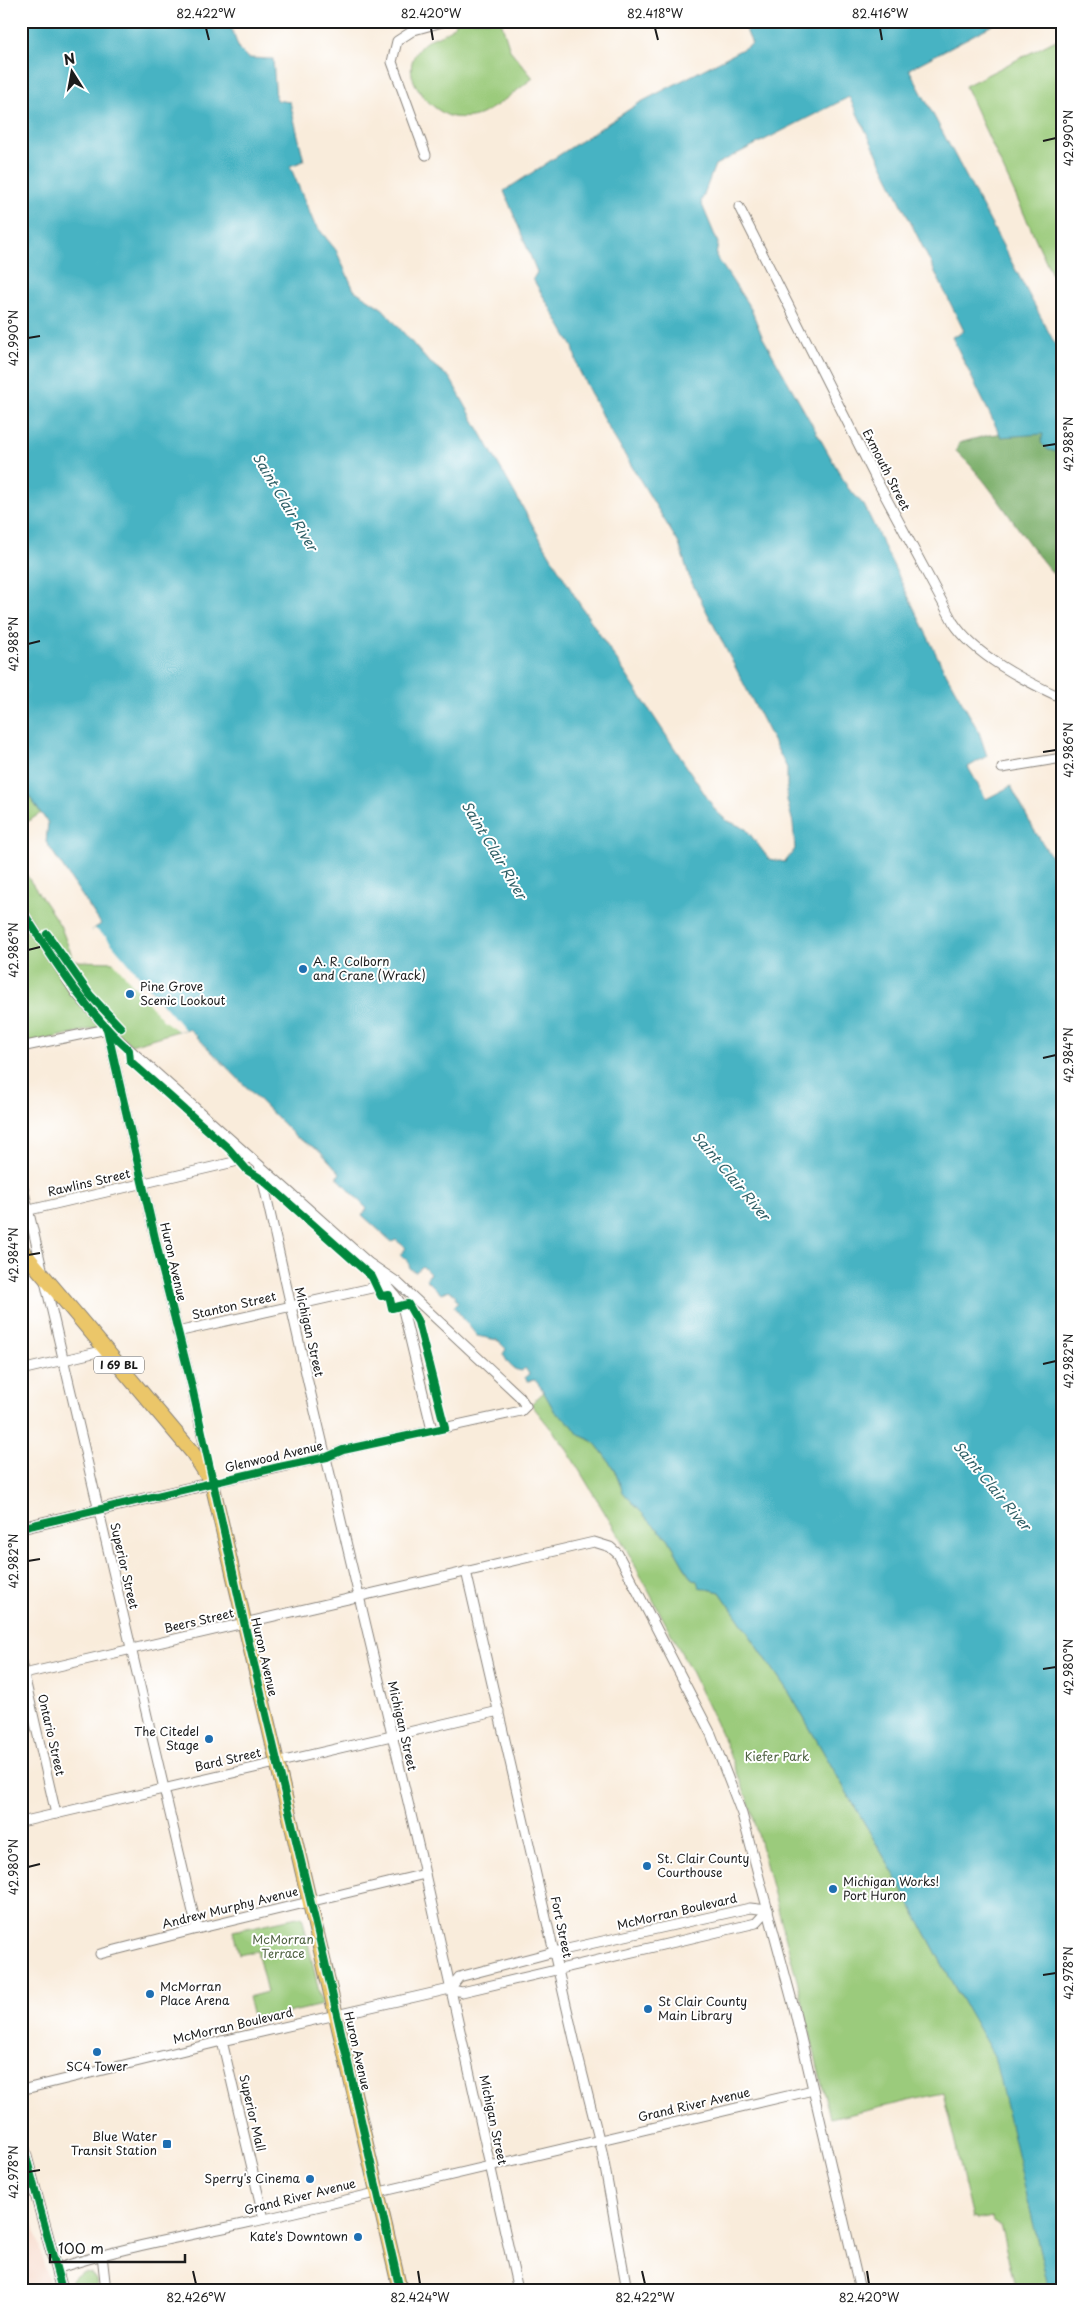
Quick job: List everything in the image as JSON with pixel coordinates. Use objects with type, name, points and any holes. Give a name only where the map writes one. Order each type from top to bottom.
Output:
[{"type":"main road","name":"I 69 BL","points":[[21,1250],[192,1452],[212,1483]]},
{"type":"main road","name":"Huron Avenue","points":[[212,1483],[400,2290]]},
{"type":"street","points":[[426,155],[392,62],[397,41],[414,30],[446,21]]},
{"type":"street","name":"Exmouth Street","points":[[739,207],[876,479],[952,622],[965,639],[978,651],[1062,698]]},
{"type":"street","points":[[1002,768],[1062,758]]},
{"type":"street","points":[[21,909],[75,992],[107,1029],[260,1168],[369,1263],[385,1285],[396,1294],[402,1306],[432,1430]]},
{"type":"street","points":[[21,1047],[107,1029]]},
{"type":"street","name":"Huron Avenue","points":[[107,1029],[177,1332],[192,1387],[212,1483]]},
{"type":"street","name":"Rawlins Street","points":[[25,1211],[251,1158]]},
{"type":"street","name":"Michigan Street","points":[[260,1168],[425,1874],[518,2290]]},
{"type":"street","name":"Superior Street","points":[[21,1179],[25,1211],[45,1278],[197,1929]]},
{"type":"street","name":"Glenwood Avenue","points":[[21,1528],[327,1458],[343,1450],[521,1411],[526,1406],[519,1396],[397,1282],[369,1263]]},
{"type":"street","name":"Stanton Street","points":[[177,1332],[385,1285]]},
{"type":"street","points":[[21,1370],[106,1350]]},
{"type":"street","name":"Beers Street","points":[[24,1674],[594,1542],[604,1544],[614,1549],[618,1554],[711,1734],[742,1814],[768,1910]]},
{"type":"street","name":"Fort Street","points":[[466,1571],[558,1970],[602,2151],[627,2290]]},
{"type":"street","name":"Ontario Street","points":[[21,1662],[56,1814]]},
{"type":"street","name":"Bard Street","points":[[21,1822],[499,1711]]},
{"type":"street","name":"Andrew Murphy Avenue","points":[[100,1954],[425,1874]]},
{"type":"street","name":"McMorran Boulevard","points":[[450,1988],[459,1976],[554,1952],[750,1908],[768,1910]]},
{"type":"street","points":[[768,1910],[794,2008],[860,2290]]},
{"type":"street","name":"McMorran Boulevard","points":[[21,2090],[450,1988],[462,1992],[756,1923],[768,1910]]},
{"type":"street","name":"Superior Mall","points":[[222,2041],[264,2219]]},
{"type":"street","name":"Grand River Avenue","points":[[56,2269],[102,2255],[264,2219],[376,2191],[813,2090]]},
{"type":"street","points":[[21,2138],[62,2290]]},
{"type":"street","points":[[102,2255],[106,2290]]},
{"type":"shaded area","points":[[21,2176],[50,2288],[51,2290],[21,2290]]},
{"type":"green space","points":[[458,21],[501,21],[510,50],[533,78],[489,110],[470,117],[449,116],[433,106],[419,90],[411,72],[412,62],[423,44],[447,32]]},
{"type":"green space","points":[[1062,37],[1062,296],[965,86]]},
{"type":"green space","points":[[1062,427],[1062,583],[1034,551],[985,482],[956,451],[959,443],[989,435]]},
{"type":"green space","points":[[21,785],[41,813],[21,826]]},
{"type":"green space","points":[[21,867],[60,925],[74,961],[116,962],[178,1031],[131,1045],[110,1025],[21,1045]]},
{"type":"green space","name":"Kiefer Park","points":[[544,1392],[555,1412],[571,1424],[579,1435],[593,1441],[602,1452],[614,1469],[623,1492],[652,1524],[668,1538],[691,1578],[697,1581],[700,1587],[720,1592],[790,1694],[895,1876],[954,1986],[995,2056],[1049,2290],[1016,2290],[1000,2225],[992,2217],[973,2219],[943,2093],[830,2119],[802,1999],[751,1808],[723,1738],[692,1673],[623,1543],[564,1445],[531,1404]]},
{"type":"green space","name":"McMorran Terrace","points":[[302,1916],[322,2005],[254,2021],[248,1997],[267,1992],[257,1951],[239,1955],[233,1931]]},
{"type":"green space","points":[[85,2272],[91,2273],[96,2280],[98,2290],[71,2290],[71,2283],[74,2278]]},
{"type":"water","name":"Saint Clair River","points":[[21,21],[229,21],[239,49],[248,58],[273,59],[276,100],[290,102],[304,161],[290,166],[314,223],[336,250],[354,290],[383,309],[427,360],[450,378],[541,540],[579,603],[716,811],[726,820],[746,829],[769,859],[785,862],[795,849],[793,823],[787,800],[787,768],[690,579],[679,544],[606,424],[578,368],[573,347],[533,279],[537,272],[504,191],[639,103],[752,44],[746,30],[756,23],[755,21],[1000,21],[909,69],[1062,357],[1062,453],[1048,450],[1041,443],[1043,434],[1001,437],[952,337],[964,331],[849,97],[715,165],[701,202],[718,243],[716,256],[751,309],[762,336],[848,488],[864,505],[943,668],[979,732],[987,756],[968,767],[986,799],[1011,786],[1034,830],[1062,873],[1062,2290],[1049,2290],[994,2056],[895,1876],[790,1694],[720,1592],[699,1587],[697,1581],[691,1578],[668,1538],[652,1524],[623,1492],[614,1469],[593,1441],[579,1435],[571,1424],[555,1412],[535,1380],[527,1381],[525,1377],[529,1374],[525,1368],[522,1371],[510,1366],[503,1354],[506,1349],[497,1340],[477,1336],[454,1307],[458,1302],[455,1298],[456,1296],[449,1290],[441,1294],[426,1279],[430,1274],[422,1266],[416,1272],[410,1269],[408,1261],[400,1255],[406,1248],[396,1240],[392,1242],[362,1215],[367,1209],[337,1177],[340,1173],[320,1151],[296,1137],[189,1029],[178,1031],[164,1018],[92,930],[101,924],[46,842],[48,823],[21,785]]},
{"type":"pier","points":[[94,928],[106,937],[185,1030],[178,1031],[163,1020],[110,958],[93,933],[92,930]]},
{"type":"cycle path","points":[[21,909],[70,984],[113,1035],[129,1050],[130,1061],[229,1149],[247,1170],[263,1180],[372,1277],[381,1296],[389,1295],[392,1308],[408,1304],[418,1322],[445,1428],[343,1450],[327,1457],[21,1528]]},
{"type":"cycle path","points":[[47,934],[90,995],[121,1028]]},
{"type":"cycle path","points":[[107,1029],[160,1260],[192,1387],[244,1622],[400,2290]]},
{"type":"cycle path","points":[[21,2138],[62,2290]]},
{"type":"place","name":"A. R. Colborn and Crane (Wrack)","points":[[303,969]]},
{"type":"place","name":"Pine Grove Scenic Lookout","points":[[130,994]]},
{"type":"place","name":"The Citedel Stage","points":[[209,1739]]},
{"type":"place","name":"St. Clair County Courthouse","points":[[647,1866]]},
{"type":"place","name":"Michigan Works! Port Huron","points":[[833,1889]]},
{"type":"place","name":"McMorran Place Arena","points":[[150,1994]]},
{"type":"place","name":"St Clair County Main Library","points":[[648,2009]]},
{"type":"place","name":"SC4 Tower","points":[[97,2052]]},
{"type":"place","name":"Blue Water Transit Station","points":[[167,2144]]},
{"type":"place","name":"Sperry's Cinema","points":[[310,2179]]},
{"type":"place","name":"Kate's Downtown","points":[[358,2237]]}]
